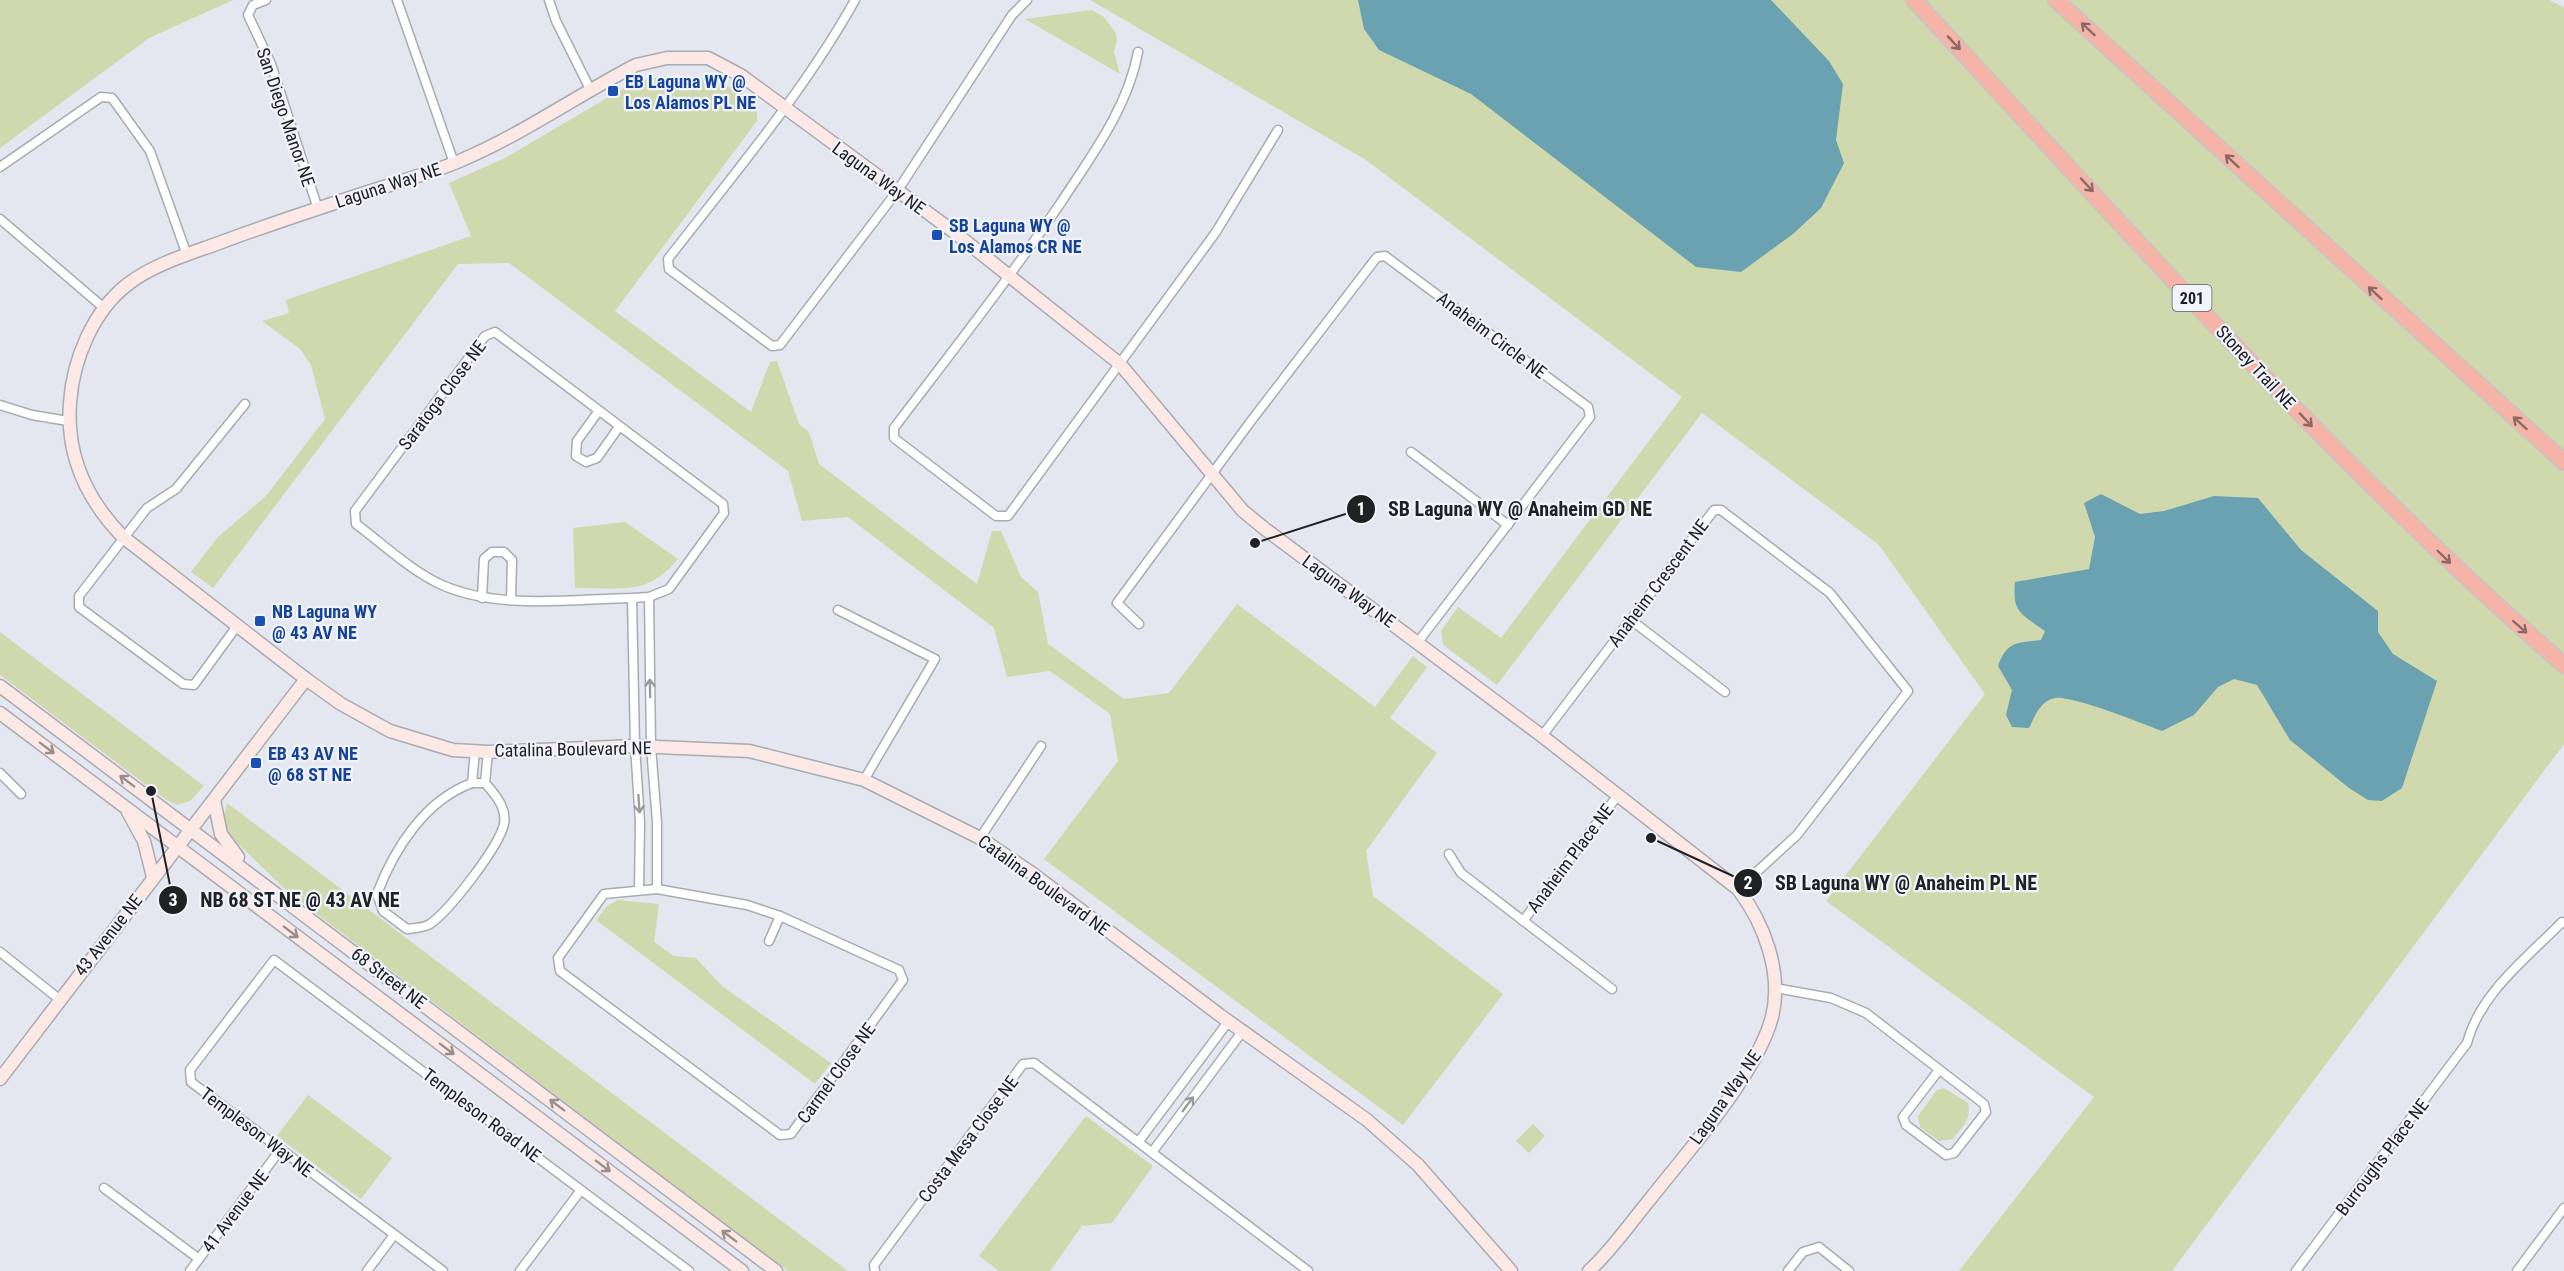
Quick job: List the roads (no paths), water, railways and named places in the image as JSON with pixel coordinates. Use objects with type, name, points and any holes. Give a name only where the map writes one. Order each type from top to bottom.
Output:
[{"type":"highway","name":"Stoney Trail NE","points":[[1914,0],[2323,439],[2476,588],[2564,665]]},
{"type":"highway","points":[[2056,0],[2564,462]]},
{"type":"street","name":"San Diego Manor NE","points":[[266,0],[253,5],[248,15],[271,64],[318,209]]},
{"type":"street","points":[[398,0],[454,164]]},
{"type":"street","points":[[549,0],[556,21],[590,89]]},
{"type":"street","points":[[855,0],[832,40],[786,107],[668,259],[669,269],[772,346],[780,345],[898,190],[1012,15],[1027,0]]},
{"type":"street","points":[[1138,52],[1132,80],[1121,104],[1082,170],[1010,277],[894,428],[894,438],[996,516],[1008,516],[1120,364],[1216,232],[1278,130]]},
{"type":"street","name":"Laguna Way NE","points":[[306,679],[123,537],[84,488],[74,456],[68,421],[71,387],[78,362],[104,308],[129,284],[161,265],[454,164],[507,138],[636,65],[667,58],[708,58],[742,76],[786,107],[836,148],[898,190],[1120,364],[1244,511],[1258,523],[1542,736],[1738,889],[1759,923],[1769,950],[1775,988],[1772,1016],[1762,1044],[1746,1073],[1667,1178],[1589,1271]]},
{"type":"street","points":[[0,167],[101,97],[112,98],[150,151],[187,255]]},
{"type":"street","points":[[0,219],[104,308]]},
{"type":"street","name":"Anaheim Circle NE","points":[[1212,474],[1377,257],[1385,255],[1588,407],[1590,417],[1418,642]]},
{"type":"street","name":"Saratoga Close NE","points":[[495,332],[619,427],[723,504],[724,513],[669,588],[649,597],[482,598],[440,584],[356,524],[355,511],[485,336],[495,332]]},
{"type":"street","points":[[237,626],[194,685],[183,684],[79,608],[79,596],[147,508],[176,489],[245,404]]},
{"type":"street","points":[[0,405],[32,415],[68,421]]},
{"type":"street","points":[[598,412],[577,441],[576,456],[586,462],[597,458],[619,427]]},
{"type":"street","points":[[1411,453],[1508,525]]},
{"type":"street","points":[[1139,624],[1117,603],[1212,474]]},
{"type":"street","name":"Anaheim Crescent NE","points":[[1542,736],[1714,510],[1721,510],[1830,593],[1908,691],[1797,835],[1781,853],[1738,889]]},
{"type":"street","points":[[482,598],[484,559],[492,552],[504,552],[512,560],[510,599]]},
{"type":"street","points":[[649,597],[651,747],[657,822],[657,889]]},
{"type":"street","points":[[632,598],[635,746],[640,822],[639,890]]},
{"type":"street","points":[[838,610],[934,659],[864,780]]},
{"type":"street","points":[[1631,620],[1725,692]]},
{"type":"street","name":"Catalina Boulevard NE","points":[[306,679],[341,704],[390,731],[453,750],[489,752],[635,746],[749,751],[864,780],[980,838],[1039,878],[1228,1022],[1367,1120],[1418,1165],[1511,1271]]},
{"type":"street","name":"43 Avenue NE","points":[[0,1078],[306,679]]},
{"type":"street","name":"68 Street NE","points":[[0,686],[776,1271]]},
{"type":"street","name":"68 Street NE","points":[[0,713],[742,1271]]},
{"type":"street","points":[[980,838],[1041,746]]},
{"type":"street","points":[[472,783],[475,751]]},
{"type":"street","points":[[485,783],[489,752]]},
{"type":"street","points":[[0,773],[21,794]]},
{"type":"street","points":[[472,783],[485,783],[500,800],[504,823],[485,861],[429,925],[407,929],[383,911],[377,894],[390,861],[425,815],[455,789],[472,783]]},
{"type":"street","name":"Anaheim Place NE","points":[[1523,921],[1618,795]]},
{"type":"street","points":[[214,800],[221,834],[252,874]]},
{"type":"street","points":[[124,806],[144,841],[153,877]]},
{"type":"street","name":"Anaheim Place NE","points":[[1449,854],[1461,873],[1612,989]]},
{"type":"street","name":"Carmel Close NE","points":[[657,889],[747,904],[780,916],[899,970],[903,980],[791,1134],[780,1135],[560,971],[558,958],[604,894],[639,890],[657,889]]},
{"type":"street","points":[[769,941],[780,916]]},
{"type":"street","name":"Burroughs Place NE","points":[[2296,1271],[2467,1043],[2472,1023],[2493,991],[2564,923]]},
{"type":"street","points":[[0,952],[59,999]]},
{"type":"street","name":"Templeson Way NE","points":[[274,960],[190,1070],[190,1082],[443,1271]]},
{"type":"street","name":"Templeson Road NE","points":[[274,960],[689,1271]]},
{"type":"street","points":[[1775,988],[1831,998],[1866,1013],[1984,1104],[1986,1112],[1954,1153],[1946,1155],[1906,1125],[1903,1117],[1939,1070]]},
{"type":"street","points":[[1139,1141],[1228,1022]]},
{"type":"street","points":[[1153,1151],[1242,1032]]},
{"type":"street","name":"Costa Mesa Close NE","points":[[875,1271],[874,1264],[1023,1064],[1034,1063],[1153,1151],[1308,1271]]},
{"type":"street","name":"41 Avenue NE","points":[[190,1271],[280,1150]]},
{"type":"street","points":[[104,1188],[199,1259]]},
{"type":"street","points":[[520,1271],[581,1190]]},
{"type":"street","points":[[2517,1271],[2564,1208]]},
{"type":"street","points":[[367,1271],[394,1235]]},
{"type":"street","points":[[1788,1271],[1803,1252],[1819,1247],[1849,1271]]},
{"type":"water","points":[[1358,0],[1771,0],[1829,61],[1843,84],[1836,140],[1844,163],[1821,208],[1793,234],[1741,272],[1696,267],[1471,94],[1379,50],[1364,29]]},
{"type":"water","points":[[2101,494],[2140,514],[2164,511],[2214,496],[2258,498],[2301,550],[2378,611],[2378,632],[2393,654],[2437,681],[2402,788],[2382,801],[2368,800],[2349,788],[2290,740],[2257,685],[2234,679],[2218,687],[2194,715],[2162,731],[2091,705],[2063,698],[2045,702],[2029,728],[2012,727],[2006,715],[2012,690],[1998,666],[2009,648],[2019,643],[2041,640],[2045,631],[2020,612],[2015,601],[2015,582],[2089,569],[2095,537],[2084,503]]},
{"type":"place","name":"EB Laguna WY @ Los Alamos PL NE","points":[[613,91]]},
{"type":"place","name":"SB Laguna WY @ Los Alamos CR NE","points":[[937,235]]},
{"type":"place","name":"SB Laguna WY @ Anaheim GD NE","points":[[1255,543]]},
{"type":"place","name":"NB Laguna WY @ 43 AV NE","points":[[260,621]]},
{"type":"place","name":"EB 43 AV NE @ 68 ST NE","points":[[256,763]]},
{"type":"place","name":"NB 68 ST NE @ 43 AV NE","points":[[151,791]]},
{"type":"place","name":"SB Laguna WY @ Anaheim PL NE","points":[[1651,838]]}]
